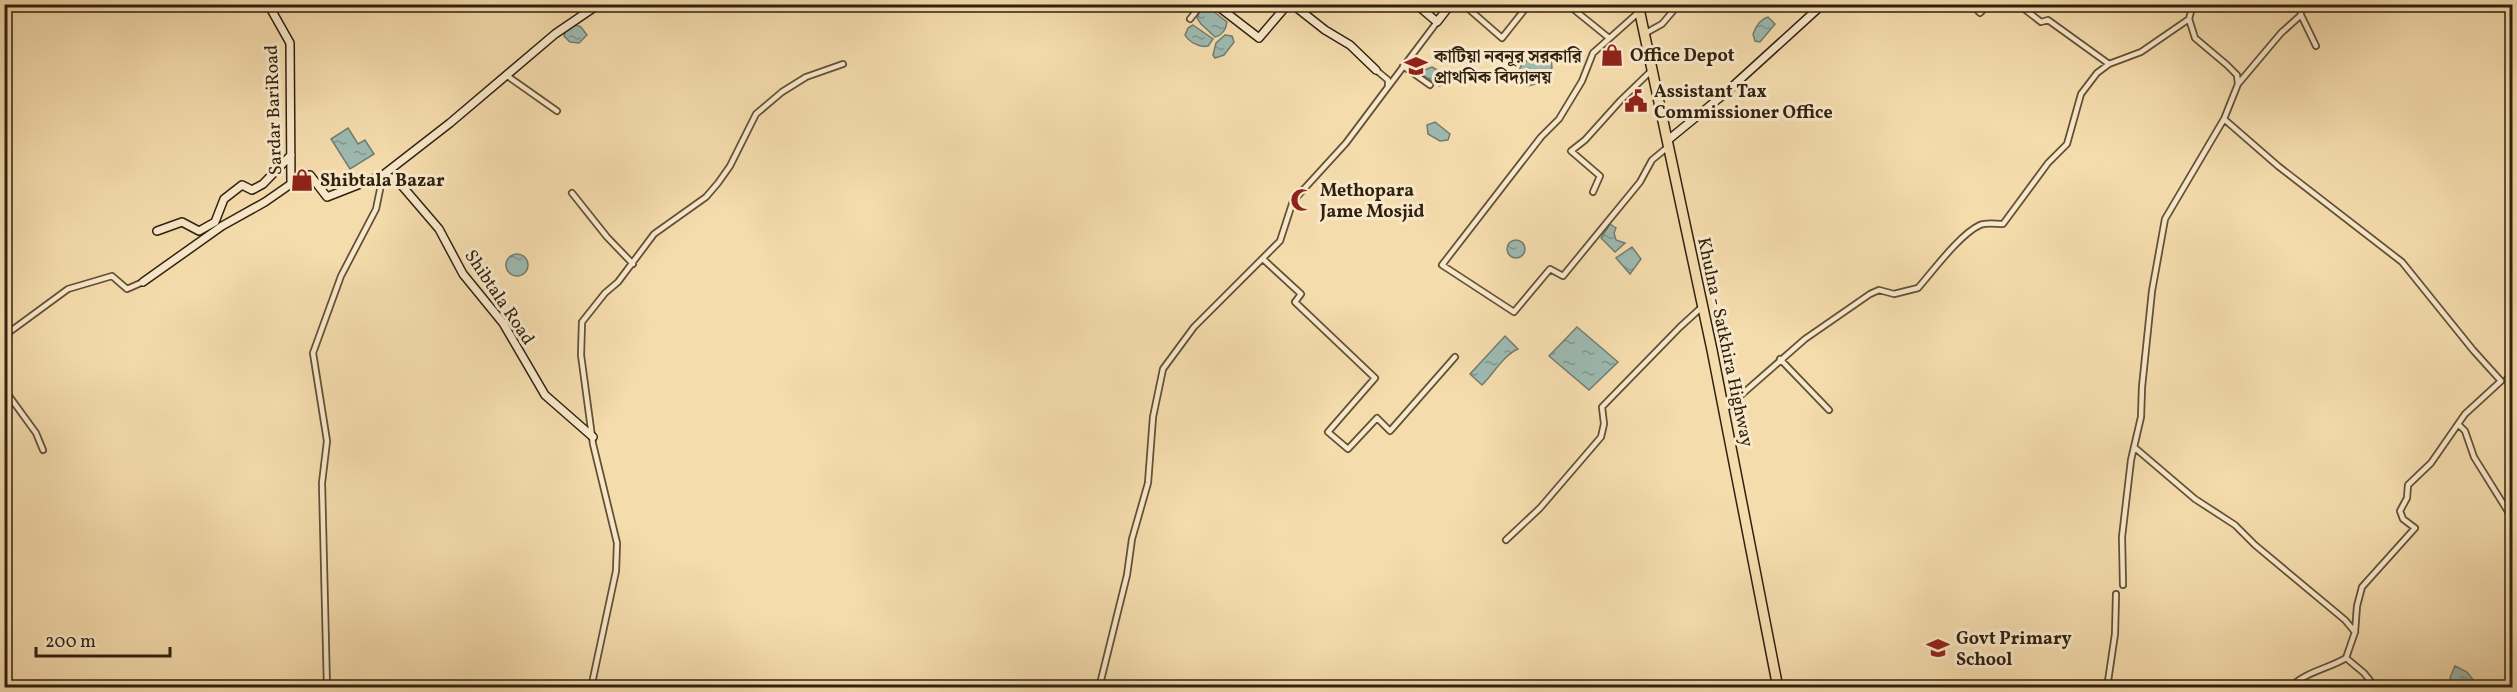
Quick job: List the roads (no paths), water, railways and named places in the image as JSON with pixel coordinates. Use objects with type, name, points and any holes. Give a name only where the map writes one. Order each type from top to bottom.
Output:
[{"type":"highway","name":"Khulna - Satkhira Highway","points":[[1639,8],[1703,306],[1778,687]]},
{"type":"street","name":"Sardar BariRoad","points":[[268,4],[290,43],[291,184]]},
{"type":"street","points":[[4,336],[68,289],[112,276],[127,289],[143,282],[222,226],[310,175],[327,197],[383,175],[450,123],[555,34],[599,4]]},
{"type":"street","points":[[1190,19],[1202,4]]},
{"type":"street","points":[[1215,4],[1259,38],[1290,4],[1350,45],[1388,80],[1389,87]]},
{"type":"street","points":[[1416,4],[1437,22]]},
{"type":"street","points":[[1099,687],[1122,595],[1132,539],[1148,483],[1153,417],[1163,369],[1194,327],[1284,236],[1293,201],[1346,143],[1451,4]]},
{"type":"street","points":[[1463,4],[1502,38],[1529,4]]},
{"type":"street","points":[[1567,4],[1609,38]]},
{"type":"street","points":[[1644,34],[1662,24],[1679,4]]},
{"type":"street","points":[[1639,8],[1593,53],[1582,81],[1559,119],[1527,155],[1442,265],[1514,312],[1550,269],[1563,276],[1640,182],[1652,160],[1669,143],[1823,4]]},
{"type":"street","points":[[1971,4],[1980,13],[1989,4]]},
{"type":"street","points":[[2018,4],[2041,22],[2048,20],[2109,64]]},
{"type":"street","points":[[2193,4],[2189,19],[2195,38],[2228,65],[2237,75],[2238,84]]},
{"type":"street","points":[[2300,4],[2301,15],[2316,45]]},
{"type":"street","points":[[2122,585],[2122,537],[2134,447],[2141,417],[2152,291],[2165,219],[2224,119],[2238,84],[2281,33],[2301,15]]},
{"type":"street","points":[[1724,410],[1805,339],[1870,294],[1879,290],[1894,294],[1918,288],[1933,268],[1968,232],[1983,224],[2003,224],[2048,163],[2067,144],[2081,94],[2097,74],[2109,64],[2141,52],[2189,19]]},
{"type":"street","points":[[591,687],[616,571],[617,543],[592,437],[581,355],[582,322],[633,264],[654,234],[706,197],[718,183],[730,166],[756,114],[782,92],[806,77],[843,63]]},
{"type":"street","points":[[1404,66],[1430,85]]},
{"type":"street","points":[[1593,192],[1600,176],[1571,151],[1585,140],[1652,70]]},
{"type":"street","points":[[506,75],[557,111]]},
{"type":"street","points":[[2224,119],[2278,166],[2402,262],[2501,381],[2458,424],[2431,463],[2408,485],[2407,498],[2400,511],[2403,519],[2415,528],[2362,587],[2357,606],[2355,632],[2346,658],[2334,666],[2297,680],[2290,687]]},
{"type":"street","points":[[157,231],[182,222],[199,231],[207,227],[215,222],[224,199],[242,184],[252,190],[262,184],[291,155]]},
{"type":"street","points":[[327,687],[322,483],[327,441],[313,352],[342,276],[376,209],[383,175]]},
{"type":"street","name":"Shibtala Road","points":[[383,175],[397,180],[439,229],[463,274],[503,323],[545,395],[592,437]]},
{"type":"street","points":[[1303,178],[1309,183]]},
{"type":"street","points":[[572,193],[607,237],[633,264]]},
{"type":"street","points":[[1263,259],[1301,294],[1295,302],[1375,378],[1328,432],[1348,449],[1377,418],[1390,431],[1455,357]]},
{"type":"street","points":[[1506,540],[1540,508],[1601,437],[1604,424],[1602,407],[1703,306]]},
{"type":"street","points":[[1780,359],[1829,410]]},
{"type":"street","points":[[2507,379],[2512,373]]},
{"type":"street","points":[[4,389],[36,433],[43,450]]},
{"type":"street","points":[[2458,424],[2465,431],[2474,457],[2512,518]]},
{"type":"street","points":[[2134,447],[2195,498],[2235,525],[2255,546],[2345,620],[2355,632]]},
{"type":"street","points":[[2107,687],[2115,634],[2115,594]]},
{"type":"street","points":[[2346,658],[2376,687]]},
{"type":"water","points":[[1208,7],[1227,22],[1224,32],[1215,37],[1197,18],[1200,10]]},
{"type":"water","points":[[1768,17],[1775,24],[1760,42],[1755,41],[1753,34],[1755,28]]},
{"type":"water","points":[[574,24],[581,27],[587,35],[579,43],[570,42],[564,36],[566,30]]},
{"type":"water","points":[[1193,25],[1213,39],[1208,46],[1198,45],[1187,38],[1185,35],[1188,28]]},
{"type":"water","points":[[1225,35],[1232,36],[1234,42],[1224,55],[1215,58],[1213,55],[1216,43]]},
{"type":"water","points":[[1540,49],[1551,57],[1552,68],[1539,83],[1528,86],[1515,78],[1521,66]]},
{"type":"water","points":[[1432,67],[1444,74],[1443,79],[1447,82],[1446,84],[1439,86],[1423,75],[1422,71]]},
{"type":"water","points":[[1435,122],[1450,134],[1448,140],[1440,141],[1428,134],[1427,125]]},
{"type":"water","points":[[348,128],[358,144],[365,140],[374,154],[350,169],[331,139]]},
{"type":"water","points":[[1610,224],[1616,228],[1614,233],[1616,240],[1625,243],[1615,252],[1601,238]]},
{"type":"water","points":[[1516,240],[1522,243],[1525,249],[1522,255],[1516,258],[1510,255],[1507,249],[1510,243]]},
{"type":"water","points":[[1632,247],[1641,259],[1630,274],[1616,258]]},
{"type":"water","points":[[517,254],[525,257],[528,265],[525,273],[517,276],[509,273],[506,265],[509,257]]},
{"type":"water","points":[[1577,327],[1618,362],[1589,390],[1549,356]]},
{"type":"water","points":[[1505,336],[1518,349],[1504,360],[1482,385],[1470,374]]},
{"type":"water","points":[[2455,666],[2467,672],[2479,687],[2456,687],[2450,678]]},
{"type":"place","name":"Office Depot","points":[[1612,55]]},
{"type":"place","name":"কাটিয়া নবনূর সরকারি প্রাথমিক বিদ্যালয়","points":[[1416,66]]},
{"type":"place","name":"Assistant Tax Commissioner Office","points":[[1636,101]]},
{"type":"place","name":"Shibtala Bazar","points":[[302,180]]},
{"type":"place","name":"Methopara Jame Mosjid","points":[[1302,200]]},
{"type":"place","name":"Govt Primary School","points":[[1938,648]]}]
